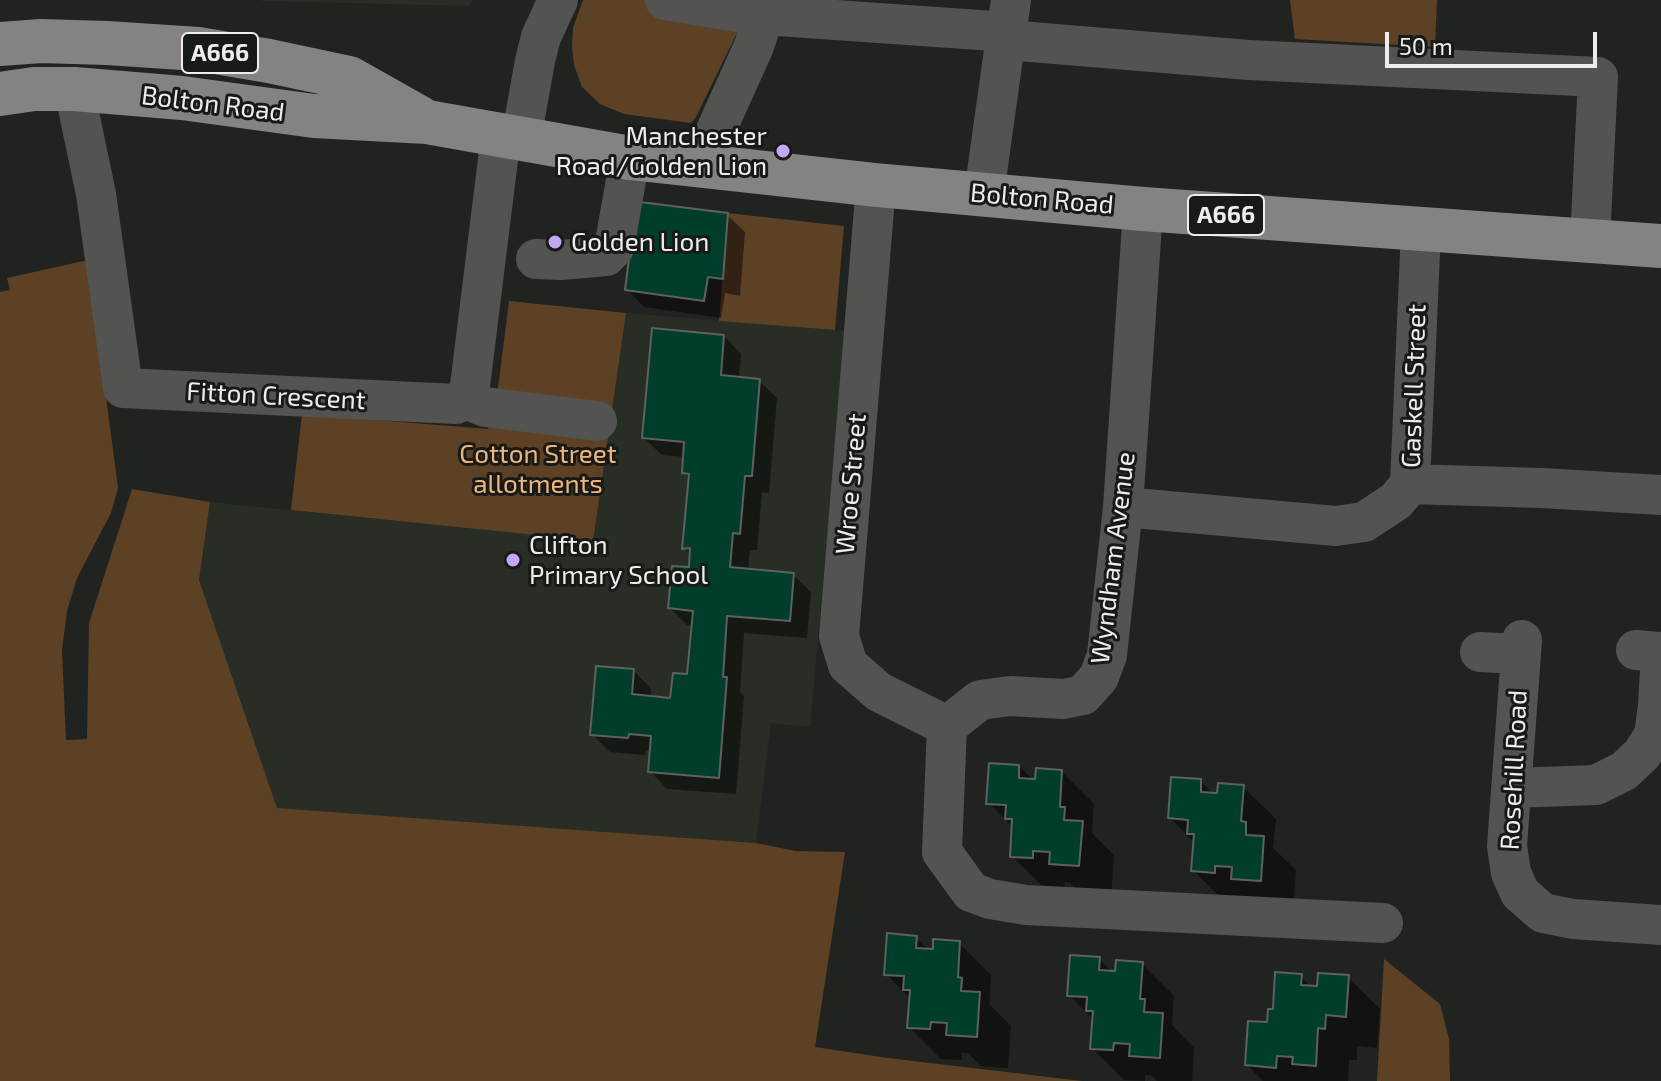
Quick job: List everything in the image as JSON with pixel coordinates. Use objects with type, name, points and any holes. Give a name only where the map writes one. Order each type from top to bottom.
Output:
[{"type":"main road","name":"Bolton Road","points":[[0,44],[41,41],[107,43],[198,49],[269,61],[349,78],[427,122]]},
{"type":"main road","name":"Bolton Road","points":[[0,94],[34,89],[74,89],[182,98],[314,116],[427,122],[630,158],[876,185],[1143,209],[1661,246]]},
{"type":"street","points":[[558,0],[541,37],[511,137],[470,386],[465,399],[485,407],[597,421]]},
{"type":"street","points":[[665,0],[764,15],[1009,24],[1249,60],[1598,77],[1590,241]]},
{"type":"street","points":[[700,166],[754,46],[764,15]]},
{"type":"street","points":[[984,194],[1009,24]]},
{"type":"street","name":"Fitton Crescent","points":[[74,89],[96,194],[123,388],[456,404],[465,399]]},
{"type":"street","points":[[536,259],[606,256],[614,248],[630,158]]},
{"type":"street","name":"Wroe Street","points":[[876,185],[839,636],[848,665],[879,692],[947,726]]},
{"type":"street","name":"Wyndham Avenue","points":[[947,726],[980,700],[1010,696],[1064,699],[1083,695],[1099,677],[1107,655],[1123,507],[1143,209]]},
{"type":"street","name":"Gaskell Street","points":[[1421,229],[1410,484],[1661,495]]},
{"type":"street","points":[[1123,507],[1336,526],[1364,522],[1396,501],[1410,484]]},
{"type":"street","name":"Rosehill Road","points":[[1480,652],[1521,647],[1507,846],[1511,873],[1520,893],[1543,913],[1573,919],[1661,925]]},
{"type":"street","points":[[1512,788],[1596,785],[1624,771],[1642,754],[1654,735],[1658,706],[1649,651]]},
{"type":"street","points":[[947,726],[942,852],[971,892],[990,899],[1026,905],[1383,923]]},
{"type":"shaded area","points":[[262,0],[473,0],[469,6]]},
{"type":"shaded area","name":"Clifton Primary School","points":[[626,313],[846,331],[810,727],[771,723],[756,843],[277,808],[199,580],[210,502],[592,541]]},
{"type":"green space","points":[[583,0],[650,0],[738,31],[691,123],[624,114],[600,104],[582,87],[574,65],[572,46],[573,28]]},
{"type":"green space","points":[[1290,0],[1437,0],[1435,47],[1295,39]]},
{"type":"green space","points":[[728,213],[844,226],[835,330],[719,321]]},
{"type":"green space","points":[[88,260],[118,488],[111,513],[77,578],[67,611],[62,650],[66,740],[87,739],[89,623],[132,489],[210,502],[199,580],[277,808],[756,843],[796,851],[845,852],[815,1047],[1082,1081],[0,1081],[0,292],[10,290],[7,278]]},
{"type":"green space","name":"Cotton Street allotments","points":[[509,301],[626,313],[593,541],[291,510],[302,414],[488,429],[496,404]]},
{"type":"green space","points":[[1384,959],[1440,1004],[1449,1039],[1450,1081],[1377,1081]]},
{"type":"building","points":[[640,202],[728,213],[723,279],[708,277],[704,301],[625,290],[635,212]]},
{"type":"building","points":[[652,328],[724,335],[721,375],[760,379],[752,476],[745,476],[740,534],[733,533],[730,567],[794,573],[790,621],[727,616],[723,677],[727,677],[719,778],[648,772],[651,736],[590,735],[596,666],[634,669],[632,694],[670,698],[673,673],[687,674],[693,611],[668,608],[672,566],[689,567],[690,548],[682,549],[689,474],[682,473],[684,442],[642,438]]},
{"type":"building","points":[[989,763],[1019,765],[1019,778],[1035,779],[1036,768],[1062,770],[1060,807],[1065,807],[1064,820],[1083,821],[1079,866],[1049,864],[1050,852],[1033,851],[1033,858],[1010,857],[1012,819],[1005,819],[1006,805],[986,804]]},
{"type":"building","points":[[1171,777],[1201,779],[1201,792],[1217,793],[1218,783],[1244,785],[1241,821],[1246,822],[1246,835],[1264,836],[1261,881],[1231,879],[1232,867],[1215,866],[1215,873],[1191,871],[1194,834],[1187,834],[1188,820],[1168,818]]},
{"type":"building","points":[[887,933],[917,936],[916,948],[933,949],[933,939],[960,941],[958,977],[962,978],[961,991],[980,992],[977,1037],[946,1035],[947,1023],[931,1022],[930,1029],[907,1028],[910,990],[903,990],[904,976],[884,975]]},
{"type":"building","points":[[1070,955],[1100,957],[1099,970],[1115,971],[1116,960],[1143,962],[1140,999],[1145,999],[1144,1012],[1163,1013],[1160,1058],[1129,1056],[1130,1044],[1114,1043],[1113,1050],[1090,1049],[1093,1011],[1086,1011],[1087,997],[1067,996]]},
{"type":"building","points":[[1275,972],[1302,974],[1301,985],[1317,986],[1318,973],[1349,975],[1346,1017],[1326,1015],[1325,1029],[1318,1028],[1316,1066],[1292,1064],[1293,1057],[1277,1056],[1276,1068],[1245,1065],[1248,1021],[1267,1022],[1268,1009],[1273,1009]]},
{"type":"place","name":"Manchester Road/Golden Lion","points":[[783,151]]},
{"type":"place","name":"Golden Lion","points":[[555,242]]},
{"type":"place","name":"Clifton Primary School","points":[[513,560]]}]
